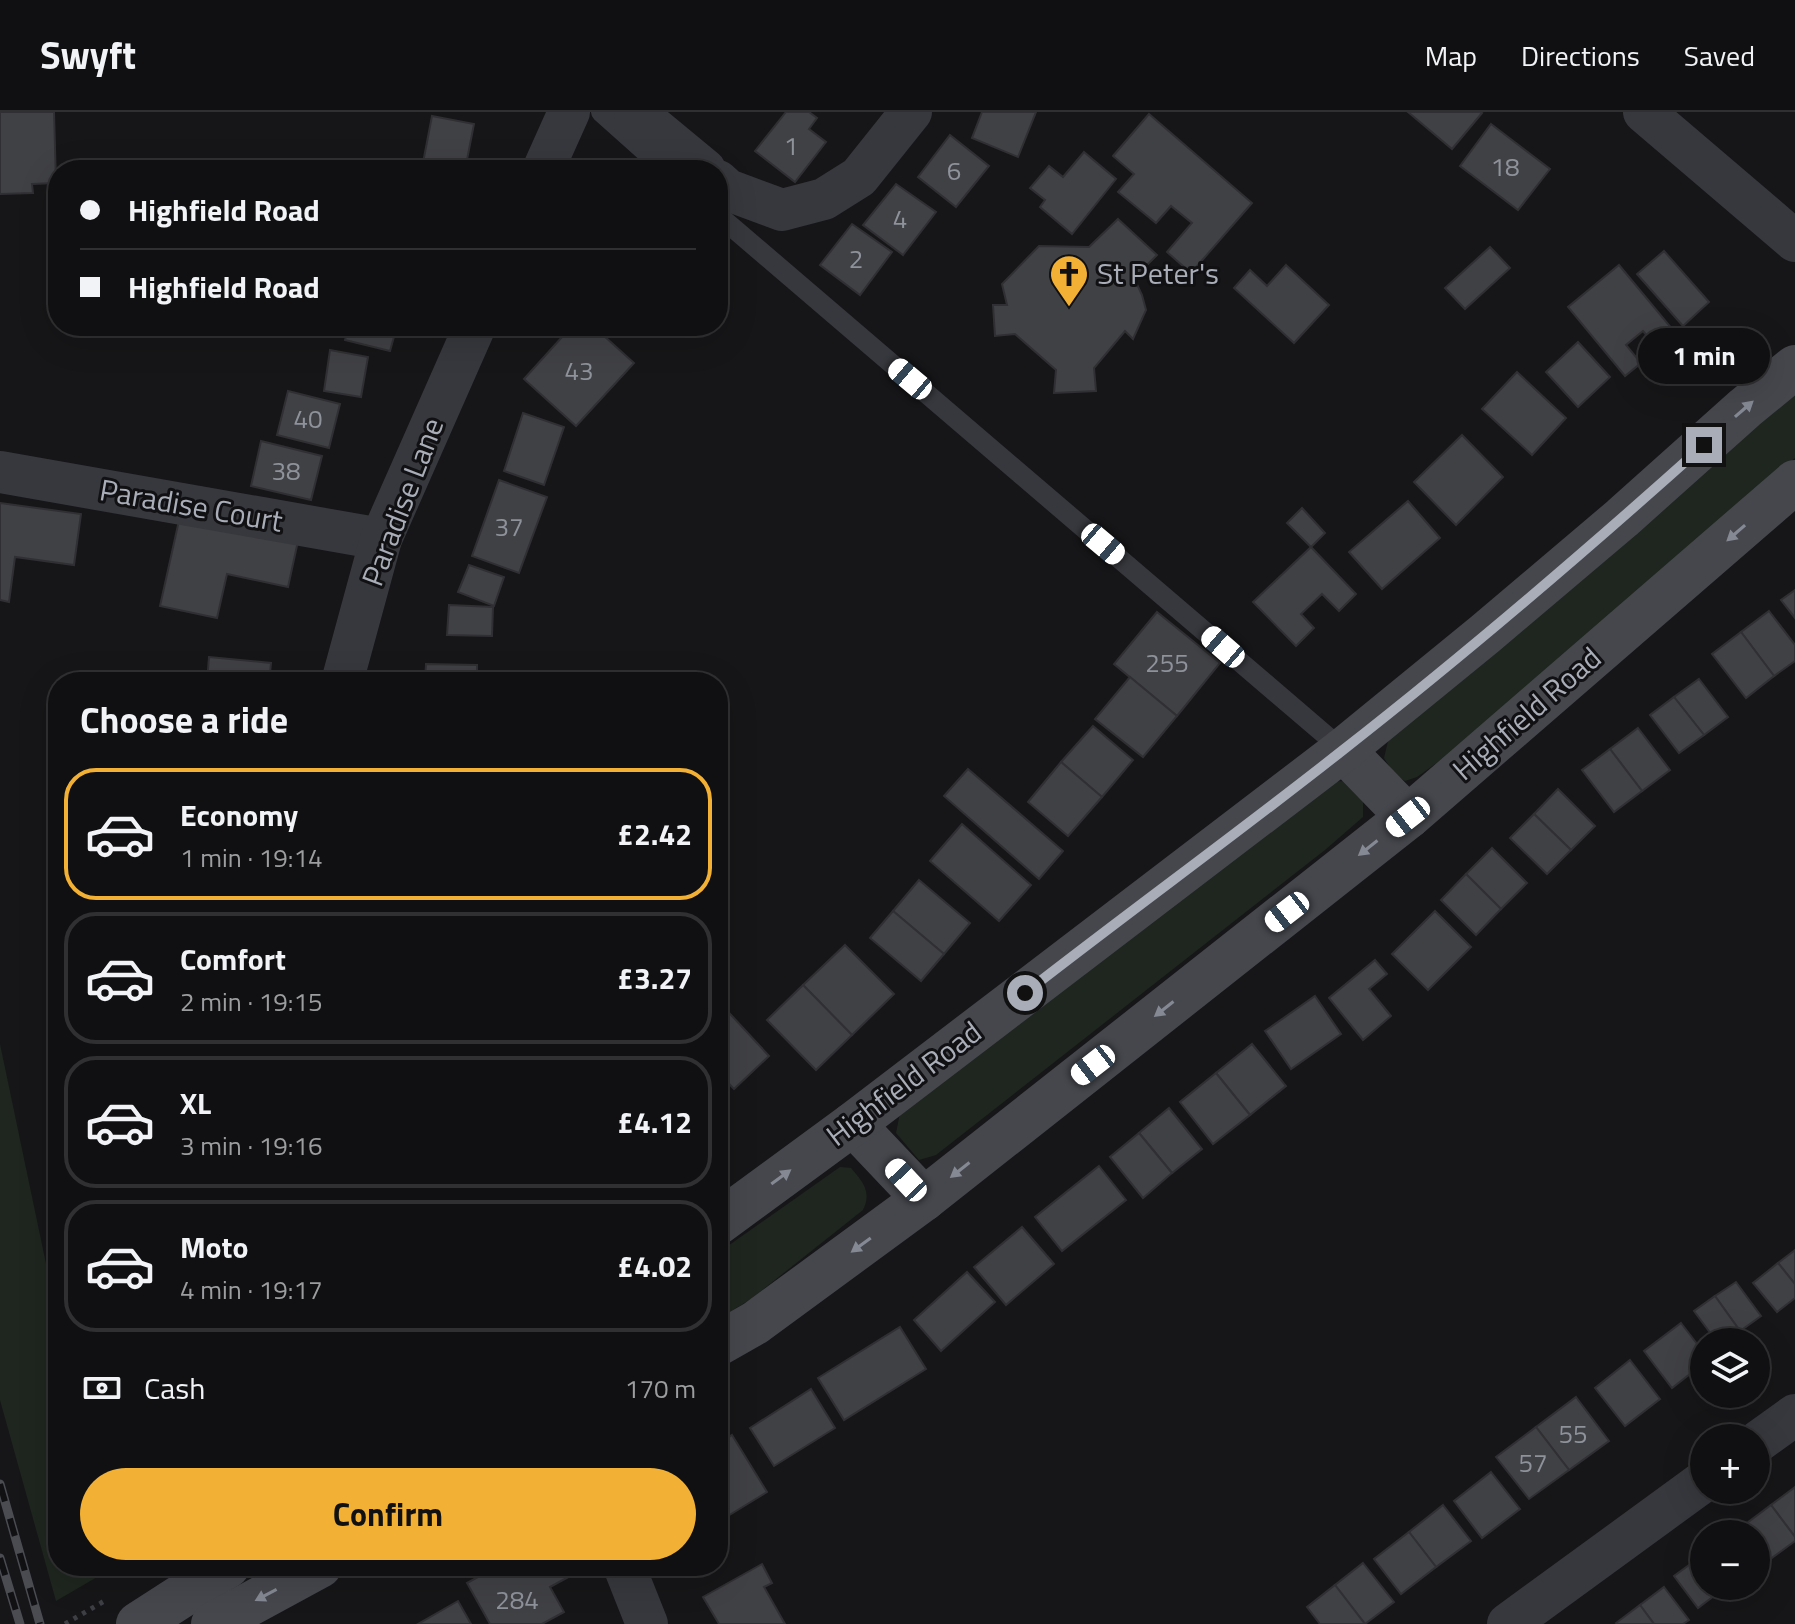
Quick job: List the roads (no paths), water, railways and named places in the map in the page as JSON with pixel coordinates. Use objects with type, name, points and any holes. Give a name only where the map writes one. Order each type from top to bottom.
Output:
[{"type":"street","points":[[549,160],[575,112]]},
{"type":"street","points":[[635,112],[693,160]]},
{"type":"street","points":[[728,190],[782,210],[824,199],[859,177],[911,112]]},
{"type":"street","points":[[1644,112],[1795,241]]},
{"type":"street","name":"Paradise Lane","points":[[345,672],[381,539],[471,336]]},
{"type":"street","name":"Highfield Road","points":[[728,1216],[1343,750],[1576,557],[1795,367]]},
{"type":"street","name":"Paradise Court","points":[[0,472],[381,539]]},
{"type":"street","name":"Highfield Road","points":[[728,1338],[755,1323],[924,1199],[1408,817],[1795,482]]},
{"type":"street","points":[[1343,750],[1408,817]]},
{"type":"street","points":[[853,1124],[924,1199]]},
{"type":"street","points":[[1770,1433],[1795,1415]]},
{"type":"street","points":[[1508,1624],[1690,1491]]},
{"type":"street","points":[[123,1611],[279,1576]]},
{"type":"street","points":[[628,1576],[647,1624]]},
{"type":"lane","points":[[575,112],[650,160]]},
{"type":"lane","points":[[728,224],[1343,750]]},
{"type":"railway","points":[[0,1484],[40,1624]]},
{"type":"railway","points":[[0,1558],[20,1624]]},
{"type":"place","name":"St Peter's","points":[[1069,308]]}]
